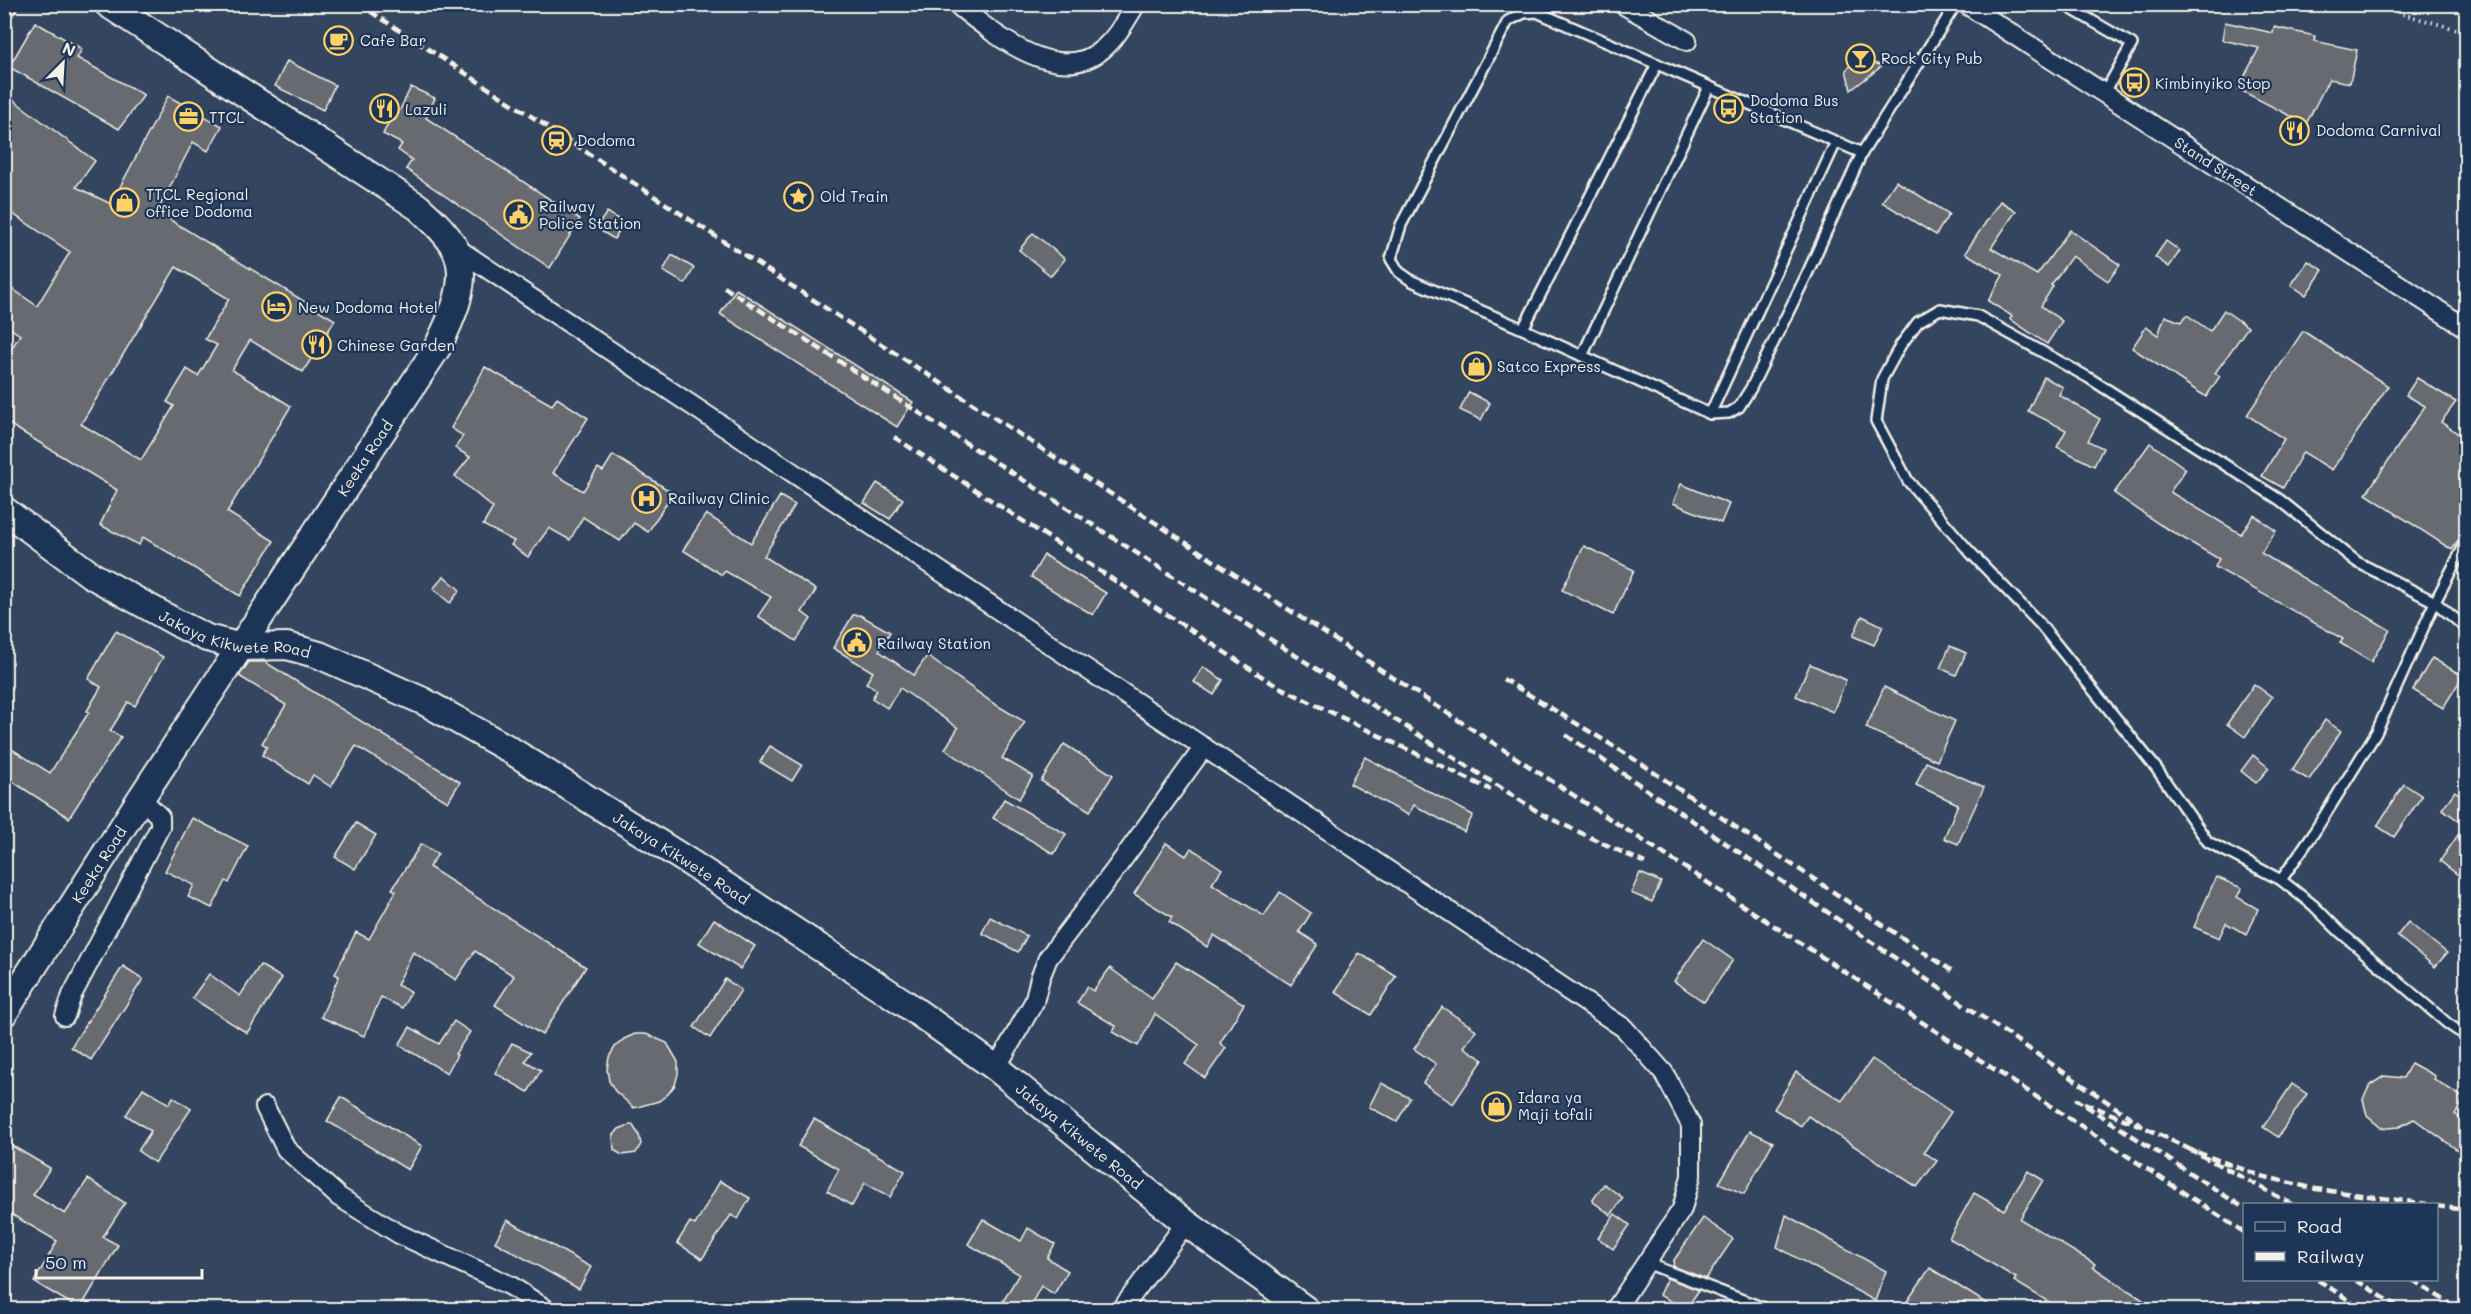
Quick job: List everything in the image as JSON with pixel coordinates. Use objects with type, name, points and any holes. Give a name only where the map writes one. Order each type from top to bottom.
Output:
[{"type":"main road","name":"Keeka Road","points":[[4,1013],[141,798],[437,348],[451,318],[459,288],[460,269],[455,247],[438,225],[418,207],[108,4]]},
{"type":"main road","name":"Jakaya Kikwete Road","points":[[4,510],[91,575],[207,638],[242,647],[287,646],[319,655],[423,701],[496,742],[689,862],[903,1002],[996,1068],[1186,1223],[1306,1310]]},
{"type":"street","points":[[4,10],[8,4]]},
{"type":"street","points":[[956,4],[994,34],[1021,50],[1055,62],[1074,63],[1103,49],[1120,30],[1136,4]]},
{"type":"street","points":[[1622,4],[1687,40]]},
{"type":"street","name":"Stand Street","points":[[1965,4],[2466,328]]},
{"type":"street","points":[[455,247],[1624,1028],[1664,1073],[1691,1125],[1691,1176],[1682,1209],[1615,1310]]},
{"type":"street","points":[[996,1068],[1034,1002],[1048,958],[1204,747]]},
{"type":"street","points":[[64,1017],[72,995],[160,827],[160,817],[141,798]]},
{"type":"street","points":[[265,1107],[286,1149],[339,1197],[399,1234],[511,1286],[548,1310]]},
{"type":"street","points":[[1121,1310],[1186,1223]]},
{"type":"lane","points":[[1862,153],[1537,12],[1524,14],[1508,21],[1401,225],[1391,259],[1399,272],[1412,281],[1710,414],[1729,413],[1739,407],[1751,388],[1807,274],[1862,153],[1956,4]]},
{"type":"lane","points":[[2063,4],[2132,44],[2104,94]]},
{"type":"lane","points":[[1523,329],[1657,64]]},
{"type":"lane","points":[[1582,356],[1709,87]]},
{"type":"lane","points":[[1710,414],[1836,142]]},
{"type":"lane","points":[[2466,628],[2435,602],[2357,562],[2280,500],[2089,378],[1978,316],[1940,309],[1918,322],[1900,346],[1882,379],[1876,421],[1908,481],[1970,552],[2040,624],[2156,768],[2208,842],[2281,880],[2448,1024],[2466,1036]]},
{"type":"lane","points":[[2281,880],[2313,834],[2376,733],[2435,602],[2466,542]]},
{"type":"lane","points":[[1646,1263],[1769,1310]]},
{"type":"path","points":[[2368,4],[2466,32]]},
{"type":"building","points":[[35,22],[82,49],[77,58],[144,95],[119,129],[9,67]]},
{"type":"building","points":[[2225,22],[2273,33],[2274,27],[2315,36],[2314,41],[2357,50],[2350,83],[2329,79],[2306,124],[2238,89],[2259,48],[2222,40]]},
{"type":"building","points":[[1860,58],[1882,66],[1851,90],[1846,70]]},
{"type":"building","points":[[287,61],[335,85],[323,110],[275,86]]},
{"type":"building","points":[[411,87],[435,98],[426,118],[580,219],[550,268],[406,169],[412,160],[398,150],[402,144],[383,134],[391,118],[395,120]]},
{"type":"building","points":[[4,93],[95,161],[76,187],[111,204],[168,96],[222,126],[208,151],[193,142],[157,212],[335,320],[303,372],[250,340],[232,370],[291,406],[227,512],[274,541],[240,596],[143,537],[139,545],[100,525],[117,490],[4,421],[4,360],[20,335],[4,324],[4,283],[37,306],[70,252],[4,208]],"holes":[[[176,267],[229,299],[205,339],[217,345],[198,376],[187,369],[167,402],[174,406],[141,460],[81,424]]]},
{"type":"building","points":[[1896,181],[1949,214],[1936,235],[1882,202]]},
{"type":"building","points":[[2000,201],[2016,211],[1991,248],[2037,275],[2070,230],[2120,265],[2108,281],[2072,256],[2051,285],[2053,286],[2041,306],[2062,321],[2047,344],[2010,319],[2012,316],[1988,301],[2003,275],[1965,253]]},
{"type":"building","points":[[607,212],[624,223],[614,239],[596,228]]},
{"type":"building","points":[[1033,233],[1065,259],[1051,276],[1019,250]]},
{"type":"building","points":[[2166,241],[2180,251],[2169,267],[2155,257]]},
{"type":"building","points":[[672,255],[694,268],[685,284],[663,271]]},
{"type":"building","points":[[2308,261],[2323,270],[2306,295],[2291,285]]},
{"type":"building","points":[[736,289],[913,402],[897,427],[720,314]]},
{"type":"building","points":[[2224,310],[2248,327],[2215,373],[2220,376],[2206,397],[2132,348],[2146,327],[2158,335],[2165,316],[2181,322],[2187,315],[2210,331]]},
{"type":"building","points":[[2303,331],[2388,386],[2332,470],[2303,452],[2283,488],[2262,476],[2284,439],[2247,415]]},
{"type":"building","points":[[485,367],[552,405],[557,398],[588,418],[553,473],[583,491],[598,468],[603,471],[613,455],[673,493],[648,532],[634,523],[620,541],[583,517],[570,540],[549,528],[528,557],[511,545],[514,541],[483,525],[493,508],[455,476],[470,457],[455,448],[463,436],[451,428]]},
{"type":"building","points":[[2044,377],[2063,387],[2059,395],[2100,419],[2088,441],[2103,448],[2094,466],[2057,447],[2066,430],[2028,411]]},
{"type":"building","points":[[2417,378],[2456,402],[2441,422],[2466,439],[2466,529],[2452,550],[2366,494],[2425,406],[2406,395]]},
{"type":"building","points":[[1469,392],[1490,403],[1481,420],[1460,410]]},
{"type":"building","points":[[2150,443],[2186,469],[2170,492],[2241,534],[2254,515],[2276,531],[2261,553],[2390,630],[2371,662],[2340,643],[2343,639],[2215,567],[2219,559],[2159,524],[2114,493]]},
{"type":"building","points":[[877,483],[903,499],[890,519],[864,503]]},
{"type":"building","points":[[1681,484],[1729,504],[1721,523],[1673,503]]},
{"type":"building","points":[[780,496],[795,505],[764,556],[816,590],[802,612],[811,619],[796,641],[758,616],[771,597],[725,571],[722,575],[683,550],[706,514],[751,543]]},
{"type":"building","points":[[1584,546],[1634,570],[1613,615],[1562,590]]},
{"type":"building","points":[[1044,555],[1106,593],[1093,615],[1031,577]]},
{"type":"building","points":[[444,576],[460,590],[450,603],[433,589]]},
{"type":"building","points":[[853,615],[860,615],[890,632],[879,651],[914,675],[927,656],[993,703],[1025,722],[1002,758],[1033,776],[1019,799],[945,749],[958,728],[900,688],[887,708],[872,698],[877,690],[866,683],[873,672],[833,648]]},
{"type":"building","points":[[1862,616],[1883,626],[1874,645],[1853,636]]},
{"type":"building","points":[[116,631],[163,657],[135,706],[128,702],[110,731],[121,737],[69,818],[4,776],[4,744],[50,773],[89,712],[87,711],[101,687],[88,679]]},
{"type":"building","points":[[1950,646],[1966,653],[1956,675],[1940,668]]},
{"type":"building","points":[[2432,658],[2463,676],[2443,708],[2413,690]]},
{"type":"building","points":[[249,662],[265,662],[460,782],[448,802],[356,746],[331,787],[313,775],[308,784],[262,755],[267,747],[262,743],[286,705],[239,676]]},
{"type":"building","points":[[1810,664],[1846,680],[1833,712],[1796,696]]},
{"type":"building","points":[[1203,667],[1223,680],[1214,695],[1194,682]]},
{"type":"building","points":[[2254,684],[2272,697],[2245,737],[2227,724]]},
{"type":"building","points":[[1884,687],[1955,721],[1937,761],[1866,728]]},
{"type":"building","points":[[2325,720],[2341,731],[2309,780],[2292,770]]},
{"type":"building","points":[[1064,744],[1113,775],[1090,811],[1041,781]]},
{"type":"building","points":[[770,746],[802,765],[792,781],[760,762]]},
{"type":"building","points":[[2253,755],[2269,768],[2256,783],[2241,771]]},
{"type":"building","points":[[1365,757],[1473,815],[1464,832],[1414,805],[1408,815],[1350,784]]},
{"type":"building","points":[[1926,762],[1984,787],[1958,844],[1944,838],[1958,804],[1916,785]]},
{"type":"building","points":[[2404,784],[2422,796],[2394,837],[2377,826]]},
{"type":"building","points":[[2455,791],[2466,800],[2466,881],[2440,861],[2465,825],[2442,809]]},
{"type":"building","points":[[1004,799],[1066,834],[1054,854],[993,818]]},
{"type":"building","points":[[192,818],[248,846],[229,883],[226,881],[212,908],[188,897],[194,885],[165,871]]},
{"type":"building","points":[[356,823],[376,835],[355,869],[335,857]]},
{"type":"building","points":[[1166,843],[1186,856],[1191,848],[1222,869],[1212,884],[1264,916],[1280,892],[1311,913],[1299,932],[1318,944],[1291,985],[1214,935],[1207,947],[1169,922],[1172,917],[1134,894]]},
{"type":"building","points":[[421,844],[438,854],[429,867],[586,967],[542,1035],[495,1005],[514,976],[475,951],[456,980],[413,952],[397,985],[411,992],[402,1008],[381,997],[364,1036],[321,1017],[339,976],[335,974],[356,932],[369,939],[396,891],[392,889]]},
{"type":"building","points":[[1640,873],[1661,882],[1652,902],[1631,893]]},
{"type":"building","points":[[2216,877],[2242,888],[2237,897],[2258,909],[2247,935],[2226,923],[2219,938],[2194,927]]},
{"type":"building","points":[[990,917],[1027,936],[1018,952],[982,933]]},
{"type":"building","points":[[714,919],[755,946],[740,969],[699,943]]},
{"type":"building","points":[[2408,922],[2447,953],[2435,967],[2397,936]]},
{"type":"building","points":[[1703,939],[1733,960],[1704,1002],[1674,981]]},
{"type":"building","points":[[1359,953],[1396,976],[1371,1015],[1335,992]]},
{"type":"building","points":[[1176,962],[1244,1004],[1220,1043],[1226,1048],[1205,1078],[1185,1064],[1199,1045],[1155,1014],[1138,1046],[1113,1032],[1116,1026],[1077,1003],[1087,987],[1093,991],[1110,968],[1152,999]]},
{"type":"building","points":[[260,965],[282,978],[247,1033],[192,998],[209,974],[240,996]]},
{"type":"building","points":[[123,966],[143,979],[91,1060],[71,1047]]},
{"type":"building","points":[[725,979],[741,990],[710,1038],[694,1027]]},
{"type":"building","points":[[1442,1007],[1476,1030],[1464,1047],[1483,1060],[1453,1104],[1423,1083],[1436,1064],[1414,1049]]},
{"type":"building","points":[[454,1021],[470,1032],[455,1054],[457,1055],[447,1073],[399,1045],[410,1027],[439,1044]]},
{"type":"building","points":[[635,1034],[646,1034],[667,1043],[678,1062],[678,1074],[675,1085],[659,1101],[634,1108],[615,1091],[609,1081],[607,1069],[609,1057],[615,1047],[624,1039]]},
{"type":"building","points":[[512,1043],[531,1052],[525,1061],[541,1070],[528,1092],[495,1073]]},
{"type":"building","points":[[1872,1059],[1951,1112],[1924,1152],[1937,1161],[1917,1187],[1808,1116],[1801,1126],[1774,1109],[1796,1072],[1842,1101]]},
{"type":"building","points":[[2411,1063],[2435,1076],[2434,1079],[2465,1099],[2455,1114],[2466,1123],[2466,1156],[2414,1119],[2399,1127],[2389,1128],[2380,1127],[2367,1116],[2363,1099],[2370,1085],[2384,1076],[2403,1078]]},
{"type":"building","points":[[1381,1083],[1410,1098],[1397,1122],[1369,1107]]},
{"type":"building","points":[[2292,1084],[2307,1094],[2278,1137],[2263,1127]]},
{"type":"building","points":[[143,1088],[169,1104],[173,1097],[191,1109],[155,1163],[138,1151],[151,1131],[126,1115]]},
{"type":"building","points":[[341,1097],[422,1146],[408,1170],[327,1121]]},
{"type":"building","points":[[814,1119],[905,1171],[890,1197],[865,1183],[852,1206],[827,1191],[839,1169],[798,1146]]},
{"type":"building","points":[[632,1124],[639,1135],[641,1144],[636,1153],[622,1155],[614,1150],[613,1136],[619,1129]]},
{"type":"building","points":[[1750,1131],[1773,1142],[1744,1194],[1719,1183]]},
{"type":"building","points":[[4,1141],[50,1168],[33,1195],[65,1214],[88,1179],[125,1203],[103,1237],[118,1245],[80,1309],[34,1282],[57,1241],[4,1210]]},
{"type":"building","points":[[2028,1171],[2043,1180],[2020,1219],[2095,1264],[2093,1267],[2158,1310],[2062,1310],[2014,1281],[2016,1278],[1949,1238],[1974,1193],[2004,1210]]},
{"type":"building","points":[[720,1181],[750,1198],[738,1219],[731,1215],[702,1259],[677,1243],[690,1222],[695,1225]]},
{"type":"building","points":[[1604,1184],[1623,1198],[1611,1215],[1592,1201]]},
{"type":"building","points":[[1615,1214],[1630,1225],[1613,1249],[1598,1238]]},
{"type":"building","points":[[1786,1215],[1886,1271],[1875,1301],[1777,1247]]},
{"type":"building","points":[[1703,1218],[1733,1239],[1706,1279],[1673,1266],[1674,1260]]},
{"type":"building","points":[[983,1219],[1021,1241],[1028,1228],[1055,1244],[1047,1258],[1068,1271],[1054,1294],[1041,1286],[1028,1310],[998,1310],[1019,1274],[968,1244]]},
{"type":"building","points":[[507,1220],[591,1267],[579,1289],[495,1242]]},
{"type":"building","points":[[1930,1268],[1997,1310],[1901,1310]]},
{"type":"building","points":[[1667,1278],[1699,1290],[1686,1309],[1659,1295]]},
{"type":"railway","points":[[359,4],[2243,1231]]},
{"type":"railway","points":[[724,287],[1543,815],[1645,863]]},
{"type":"railway","points":[[894,437],[1275,685],[1491,790]]},
{"type":"railway","points":[[1503,679],[1620,750],[1952,971]]},
{"type":"railway","points":[[1566,735],[2146,1128]]},
{"type":"railway","points":[[2191,1150],[2146,1128],[2077,1100],[2243,1207]]},
{"type":"railway","points":[[2290,1203],[2191,1150],[2261,1176],[2316,1189],[2420,1203]]},
{"type":"railway","points":[[2438,1206],[2466,1210]]},
{"type":"railway","points":[[2320,1281],[2364,1310]]},
{"type":"railway","points":[[2358,1281],[2403,1310]]},
{"type":"railway","points":[[2415,1281],[2449,1303]]},
{"type":"place","name":"Cafe Bar","points":[[339,40]]},
{"type":"place","name":"Rock City Pub","points":[[1860,58]]},
{"type":"place","name":"Kimbinyiko Stop","points":[[2134,83]]},
{"type":"place","name":"Lazuli","points":[[384,109]]},
{"type":"place","name":"Dodoma Bus Station","points":[[1729,109]]},
{"type":"place","name":"TTCL","points":[[188,117]]},
{"type":"place","name":"Dodoma Carnival","points":[[2295,130]]},
{"type":"place","name":"Dodoma","points":[[556,140]]},
{"type":"place","name":"Old Train","points":[[799,196]]},
{"type":"place","name":"TTCL Regional office Dodoma","points":[[125,203]]},
{"type":"place","name":"Railway Police Station","points":[[518,215]]},
{"type":"place","name":"New Dodoma Hotel","points":[[277,307]]},
{"type":"place","name":"Chinese Garden","points":[[316,345]]},
{"type":"place","name":"Satco Express","points":[[1476,366]]},
{"type":"place","name":"Railway Clinic","points":[[647,498]]},
{"type":"place","name":"Railway Station","points":[[856,643]]},
{"type":"place","name":"Idara ya Maji tofali","points":[[1497,1106]]}]
